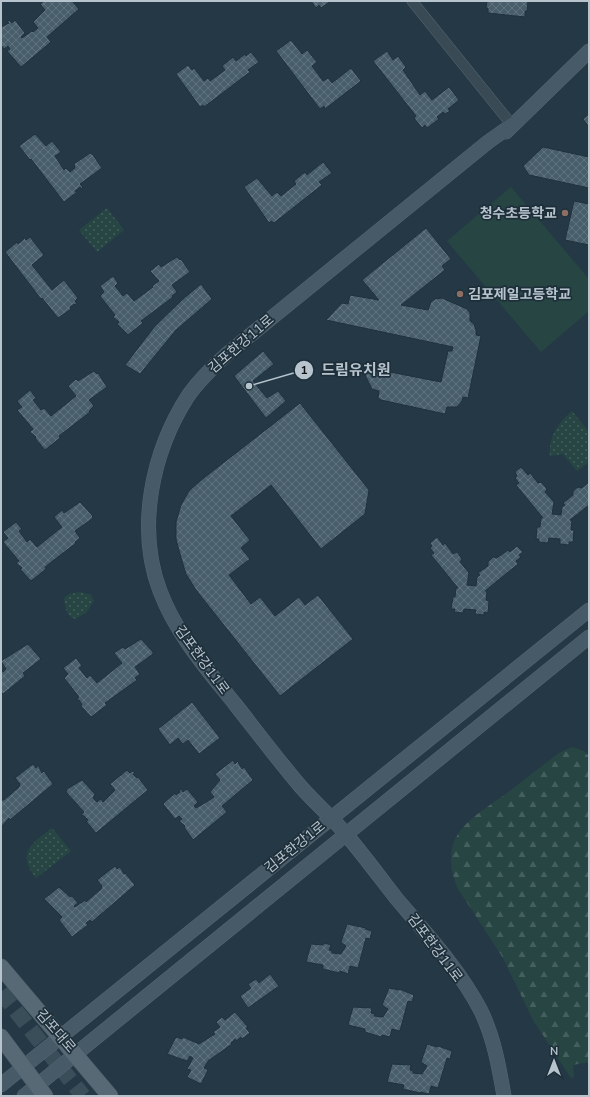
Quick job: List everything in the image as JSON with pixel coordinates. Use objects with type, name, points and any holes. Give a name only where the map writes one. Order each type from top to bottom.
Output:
[{"type":"main road","name":"김포대로","points":[[1,967],[110,1096]]},
{"type":"main road","points":[[1,1037],[24,1066],[41,1091]]},
{"type":"street","points":[[412,1],[512,125]]},
{"type":"street","name":"김포한강11로","points":[[504,1096],[496,1052],[480,1011],[435,945],[364,859],[304,778],[183,627],[164,585],[155,549],[154,516],[160,471],[174,436],[194,399],[213,375],[273,323],[488,150],[589,51]]},
{"type":"street","name":"김포한강1로","points":[[1,1085],[589,610]]},
{"type":"street","name":"김포한강1로","points":[[24,1096],[41,1091],[76,1055],[589,637]]},
{"type":"green space","points":[[511,187],[589,279],[589,311],[541,352],[447,241]]},
{"type":"green space","points":[[107,208],[124,230],[97,252],[79,230]]},
{"type":"green space","points":[[572,411],[589,432],[589,462],[577,471],[563,454],[550,456],[552,437],[558,426]]},
{"type":"green space","points":[[80,592],[91,595],[94,601],[86,613],[75,619],[68,613],[64,598],[69,594]]},
{"type":"green space","points":[[572,747],[584,751],[589,756],[589,1062],[573,1065],[574,1077],[571,1078],[533,1020],[503,958],[457,887],[452,870],[451,855],[459,832],[478,814],[559,753]]},
{"type":"green space","points":[[52,828],[71,851],[36,878],[27,862],[27,855],[33,844]]},
{"type":"building","points":[[44,1],[72,1],[79,9],[47,37],[51,42],[21,67],[7,51],[10,49],[8,46],[4,49],[1,45],[1,27],[9,23],[7,22],[9,20],[12,23],[15,20],[25,33],[21,37],[22,38],[32,31],[33,32],[38,28],[33,22],[45,10],[40,4]]},
{"type":"building","points":[[311,1],[331,1],[321,8],[319,5],[316,8]]},
{"type":"building","points":[[487,1],[528,1],[525,17],[488,13],[488,8],[486,8]]},
{"type":"building","points":[[291,40],[302,54],[307,50],[317,62],[312,66],[323,81],[328,78],[332,83],[351,68],[361,81],[325,109],[324,106],[320,109],[276,51]]},
{"type":"building","points":[[387,51],[393,60],[398,56],[406,67],[403,70],[420,95],[425,91],[432,100],[449,87],[459,100],[448,109],[450,111],[445,114],[443,112],[437,117],[439,119],[427,128],[425,125],[422,128],[414,118],[416,116],[373,61]]},
{"type":"building","points":[[251,52],[259,62],[248,70],[250,72],[204,107],[203,105],[200,107],[176,74],[188,65],[192,70],[194,68],[204,81],[208,78],[210,81],[225,70],[222,66],[233,57],[236,61],[245,54],[246,56]]},
{"type":"building","points":[[589,114],[589,127],[583,119]]},
{"type":"building","points":[[35,134],[46,146],[52,141],[61,152],[55,156],[64,170],[66,168],[70,172],[75,168],[74,164],[90,153],[102,168],[80,184],[83,187],[81,189],[80,187],[75,191],[77,192],[64,202],[31,159],[30,160],[19,146]]},
{"type":"building","points":[[543,147],[589,157],[589,188],[529,175],[523,166]]},
{"type":"building","points":[[323,162],[332,173],[319,182],[322,185],[274,223],[271,221],[269,223],[244,187],[257,178],[272,196],[277,192],[281,196],[296,184],[294,181],[305,172],[307,175]]},
{"type":"building","points":[[574,201],[589,204],[589,245],[565,240]]},
{"type":"building","points":[[426,228],[451,259],[442,266],[445,270],[401,305],[428,310],[431,302],[435,299],[442,298],[467,309],[470,313],[470,321],[474,324],[476,335],[481,336],[468,398],[463,397],[462,401],[457,407],[447,407],[445,414],[381,400],[378,398],[379,391],[372,389],[362,369],[390,372],[441,382],[448,351],[452,351],[453,347],[326,320],[342,303],[348,304],[350,295],[379,300],[362,280]]},
{"type":"building","points":[[24,237],[26,240],[30,237],[44,255],[32,265],[52,290],[64,280],[78,298],[75,301],[77,304],[74,304],[70,307],[71,309],[58,318],[42,298],[41,299],[5,252],[17,242],[18,244]]},
{"type":"building","points":[[177,257],[180,260],[181,259],[190,272],[172,285],[177,292],[172,296],[173,297],[141,321],[143,323],[128,335],[117,324],[119,322],[113,317],[115,315],[100,296],[104,292],[100,286],[113,276],[118,283],[115,286],[123,296],[127,293],[134,301],[159,281],[150,271],[159,264],[161,267]]},
{"type":"building","points":[[201,284],[212,299],[176,330],[140,374],[125,365],[155,326]]},
{"type":"building","points":[[263,351],[274,364],[253,381],[267,398],[278,391],[286,401],[266,418],[234,376]]},
{"type":"building","points":[[94,371],[97,374],[98,373],[107,387],[89,400],[94,406],[89,411],[90,412],[59,436],[60,438],[45,450],[35,438],[36,437],[30,432],[33,429],[17,410],[22,407],[17,401],[30,390],[36,398],[33,400],[41,410],[44,408],[51,416],[76,396],[68,386],[76,379],[78,381]]},
{"type":"building","points":[[300,403],[369,490],[365,514],[321,549],[271,485],[231,516],[250,540],[241,548],[250,559],[229,575],[251,604],[260,597],[275,616],[299,597],[305,605],[318,595],[353,639],[280,696],[196,590],[186,574],[176,539],[176,522],[181,505],[189,491]]},
{"type":"building","points":[[521,467],[528,475],[530,473],[538,483],[541,482],[547,489],[545,492],[554,502],[552,514],[561,515],[562,507],[565,505],[563,503],[573,495],[573,491],[578,487],[582,488],[589,482],[589,505],[570,520],[572,520],[571,530],[574,530],[573,542],[569,542],[569,545],[560,544],[560,539],[549,538],[548,543],[539,542],[539,539],[536,539],[537,527],[540,527],[541,518],[543,518],[516,485],[519,483],[515,478],[517,476],[515,472]]},
{"type":"building","points":[[80,502],[93,518],[75,531],[80,538],[75,542],[76,543],[45,567],[46,569],[31,581],[20,569],[22,568],[16,563],[19,561],[3,542],[8,538],[3,532],[16,522],[22,529],[19,531],[27,542],[30,539],[37,547],[62,527],[54,517],[62,510],[64,513]]},
{"type":"building","points":[[437,537],[443,545],[445,543],[453,554],[457,552],[462,559],[460,562],[469,573],[467,585],[476,586],[477,577],[480,575],[478,573],[488,566],[488,562],[493,557],[497,558],[508,550],[510,552],[517,546],[523,552],[519,555],[521,557],[516,561],[518,564],[485,591],[487,591],[486,600],[489,601],[488,613],[484,612],[484,615],[475,614],[476,610],[464,609],[463,613],[454,612],[455,609],[451,609],[456,588],[458,588],[431,555],[434,553],[430,548],[432,546],[430,543]]},
{"type":"building","points":[[141,639],[153,652],[153,654],[135,667],[140,674],[135,678],[137,680],[105,703],[107,705],[91,717],[81,706],[82,704],[79,700],[76,700],[79,697],[64,678],[68,674],[63,668],[76,658],[82,666],[79,668],[87,678],[90,675],[97,683],[122,663],[114,653],[123,647],[125,649]]},
{"type":"building","points":[[28,644],[41,659],[23,673],[25,676],[3,694],[1,692],[1,671],[3,672],[6,669],[1,661]]},
{"type":"building","points":[[192,702],[220,738],[199,754],[188,740],[183,744],[178,738],[170,745],[158,729]]},
{"type":"building","points":[[233,760],[235,764],[238,761],[242,769],[244,767],[253,780],[222,806],[227,812],[193,840],[184,827],[185,826],[179,821],[182,819],[179,816],[175,819],[163,804],[175,793],[176,795],[180,792],[179,790],[181,789],[183,792],[187,789],[198,802],[194,806],[196,808],[208,801],[214,797],[210,792],[220,780],[215,774]]},
{"type":"building","points":[[33,764],[36,768],[38,765],[42,773],[44,771],[53,784],[10,820],[9,818],[1,827],[1,800],[4,800],[19,787],[20,784],[15,778]]},
{"type":"building","points":[[127,770],[130,773],[133,771],[135,773],[133,774],[137,778],[138,777],[148,790],[96,833],[86,821],[88,820],[81,815],[84,812],[66,792],[67,789],[82,780],[95,794],[93,798],[97,802],[101,799],[103,802],[115,790],[110,784]]},
{"type":"building","points":[[115,866],[117,869],[120,867],[124,874],[125,873],[135,885],[92,922],[90,920],[86,923],[88,925],[72,937],[59,920],[62,917],[44,899],[59,887],[70,897],[72,896],[78,903],[74,906],[75,907],[85,900],[86,902],[101,889],[102,886],[97,880]]},
{"type":"building","points":[[347,924],[366,928],[365,929],[372,931],[370,939],[366,938],[358,968],[350,966],[348,974],[340,971],[339,973],[323,969],[323,965],[306,962],[311,944],[323,945],[324,943],[331,945],[329,950],[332,951],[332,953],[341,954],[346,946],[341,942]]},
{"type":"building","points":[[270,974],[279,986],[248,1008],[240,996],[251,988],[248,984],[256,979],[259,983]]},
{"type":"building","points":[[389,988],[399,989],[414,995],[412,1002],[408,1001],[400,1031],[392,1029],[390,1037],[382,1035],[381,1037],[365,1032],[365,1029],[348,1025],[353,1007],[372,1008],[371,1013],[375,1014],[374,1016],[383,1017],[388,1009],[382,1005]]},
{"type":"building","points":[[235,1012],[248,1027],[246,1028],[250,1033],[242,1039],[241,1037],[236,1041],[235,1039],[231,1043],[232,1044],[208,1061],[204,1068],[208,1070],[201,1084],[187,1077],[191,1070],[187,1069],[193,1058],[190,1056],[187,1061],[167,1054],[176,1037],[182,1039],[183,1037],[199,1044],[215,1034],[213,1032],[220,1027],[216,1022],[222,1017],[225,1020]]},
{"type":"building","points":[[427,1044],[452,1051],[450,1059],[447,1058],[438,1088],[431,1086],[429,1094],[420,1093],[403,1089],[404,1085],[387,1082],[392,1064],[411,1065],[410,1070],[413,1071],[413,1073],[422,1074],[427,1066],[421,1062]]},
{"type":"tunnel","points":[[1,992],[83,1096]]},
{"type":"place","name":"청수초등학교","points":[[565,213]]},
{"type":"place","name":"김포제일고등학교","points":[[460,294]]},
{"type":"place","name":"드림유치원","points":[[249,386]]}]
